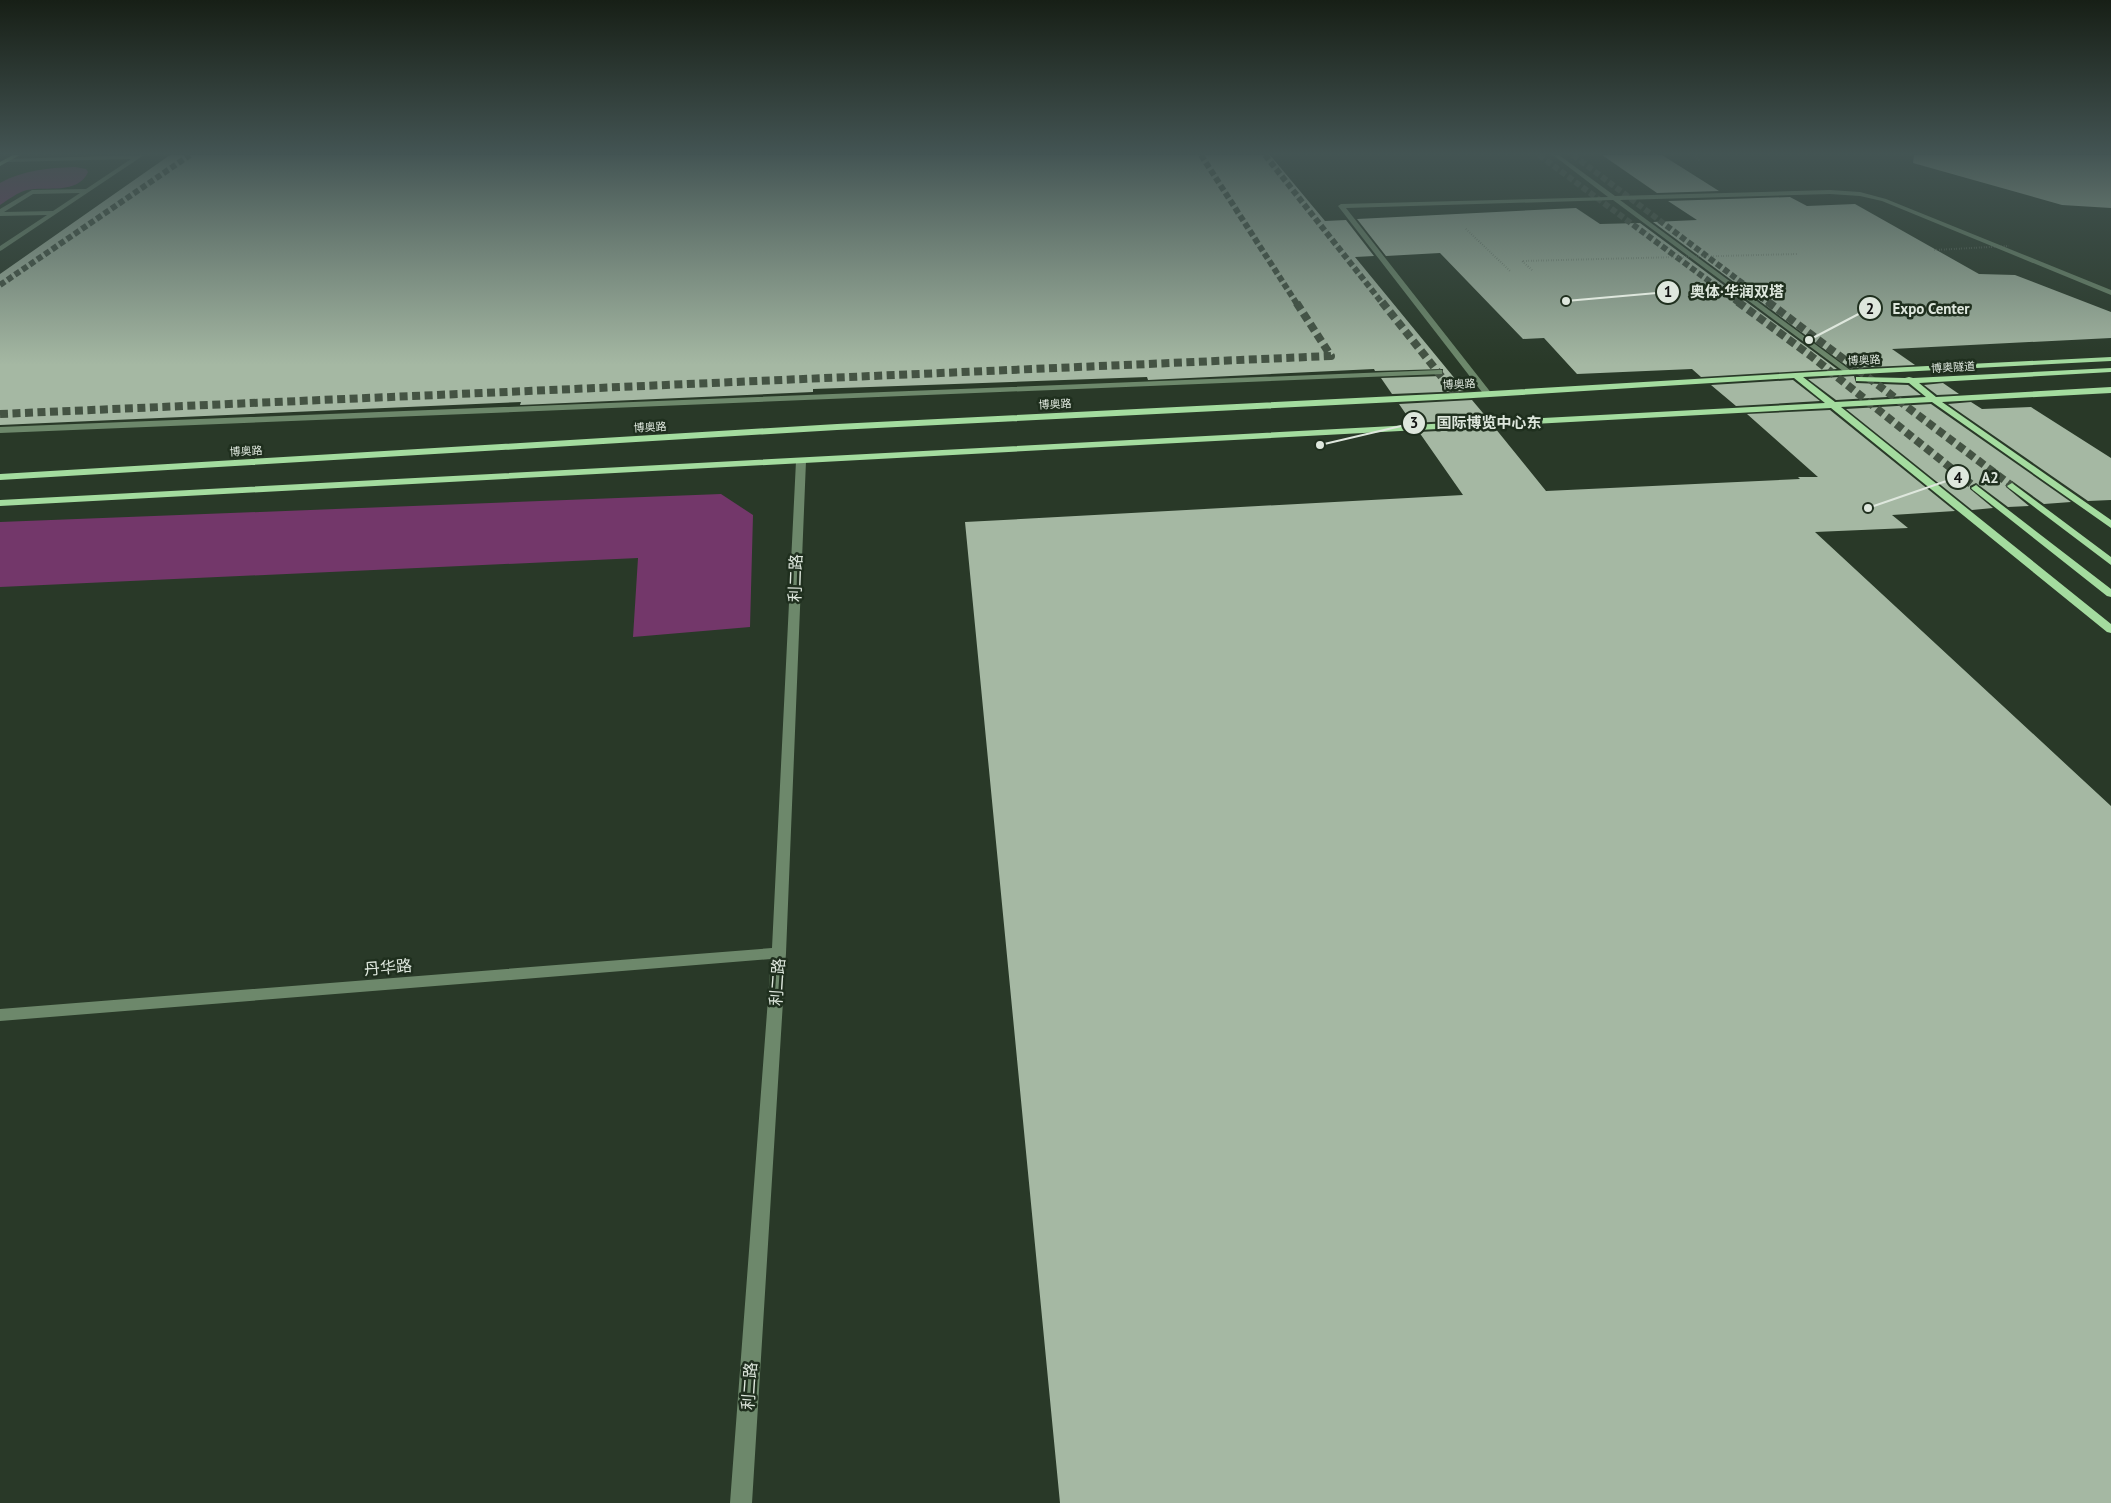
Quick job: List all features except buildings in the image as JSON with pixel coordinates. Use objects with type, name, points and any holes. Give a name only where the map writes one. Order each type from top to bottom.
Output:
[{"type":"main road","name":"博奥路","points":[[0,477],[829,427],[1488,394],[1897,369],[2111,359]]},
{"type":"main road","points":[[1897,369],[1936,401],[2111,526]]},
{"type":"main road","name":"博奥隧道","points":[[1797,376],[1912,381],[2111,370]]},
{"type":"main road","points":[[1797,376],[2111,630]]},
{"type":"main road","points":[[0,503],[801,461],[1076,444],[1936,401],[2111,390]]},
{"type":"main road","points":[[2012,486],[2111,562]]},
{"type":"main road","points":[[1976,488],[2111,594]]},
{"type":"street","points":[[0,249],[36,225]]},
{"type":"street","points":[[1356,225],[1488,394]]},
{"type":"street","points":[[1649,225],[1847,372]]},
{"type":"street","points":[[1945,225],[2111,293]]},
{"type":"street","points":[[0,430],[1439,372]]},
{"type":"street","name":"利二路","points":[[741,1503],[779,953],[801,461]]},
{"type":"street","name":"丹华路","points":[[0,1015],[779,953]]},
{"type":"path","points":[[1466,229],[1510,271]]},
{"type":"path","points":[[1934,250],[2009,246]]},
{"type":"path","points":[[1532,270],[1522,261],[1798,254]]},
{"type":"shaded area","points":[[721,494],[753,515],[750,627],[633,637],[638,558],[0,587],[0,522]]},
{"type":"tunnel","points":[[0,285],[87,225]]},
{"type":"tunnel","points":[[1246,225],[1297,304]]},
{"type":"tunnel","points":[[1321,225],[1383,304]]},
{"type":"tunnel","points":[[1634,225],[1740,304]]},
{"type":"tunnel","points":[[1666,225],[1770,304]]},
{"type":"tunnel","points":[[0,414],[1331,356],[1296,302]]},
{"type":"tunnel","points":[[1382,302],[1457,396]]},
{"type":"tunnel","points":[[1738,302],[1811,356],[1976,488]]},
{"type":"tunnel","points":[[1768,302],[2012,486]]},
{"type":"place","name":"奥体·华润双塔","points":[[1566,301]]},
{"type":"place","name":"Expo Center","points":[[1809,340]]},
{"type":"place","name":"国际博览中心东","points":[[1320,445]]},
{"type":"place","name":"A2","points":[[1868,508]]}]
